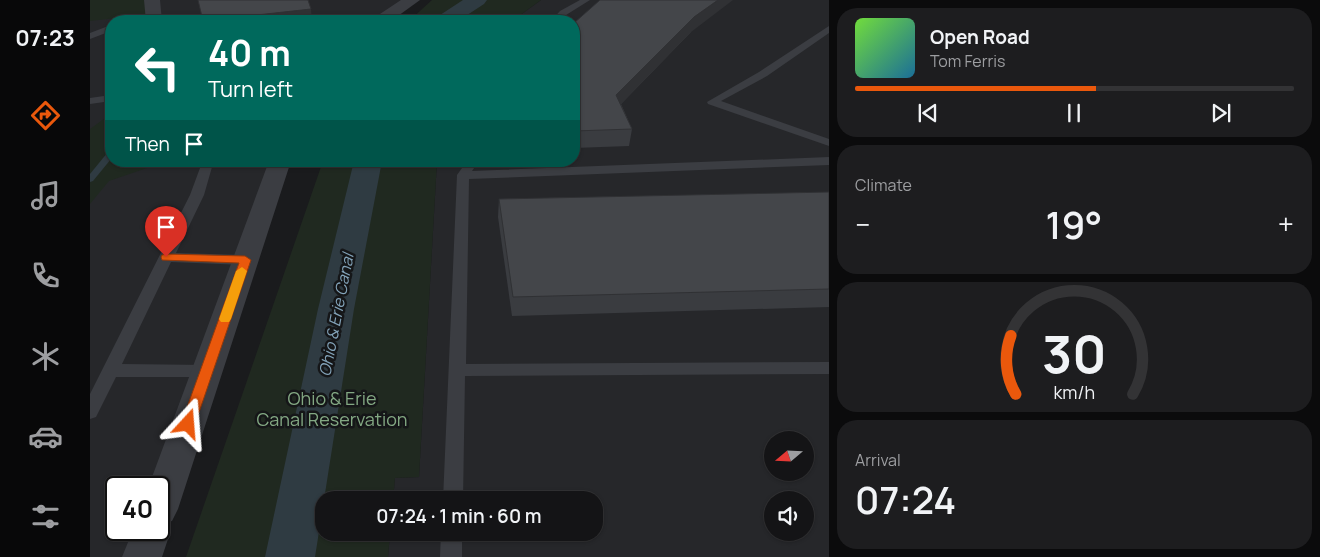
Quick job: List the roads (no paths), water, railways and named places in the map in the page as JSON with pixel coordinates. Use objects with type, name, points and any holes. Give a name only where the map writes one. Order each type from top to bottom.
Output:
[{"type":"street","points":[[152,0],[153,15]]},
{"type":"street","points":[[389,15],[412,0]]},
{"type":"street","points":[[170,477],[278,167]]},
{"type":"street","points":[[142,557],[148,541]]},
{"type":"lane","points":[[562,15],[586,0]]},
{"type":"lane","points":[[829,28],[763,74],[712,102],[829,143]]},
{"type":"lane","points":[[90,36],[105,30]]},
{"type":"lane","points":[[90,101],[105,99]]},
{"type":"lane","points":[[463,175],[829,161]]},
{"type":"lane","points":[[90,412],[206,173],[206,167]]},
{"type":"lane","points":[[453,491],[463,175],[469,167]]},
{"type":"lane","points":[[166,257],[245,260]]},
{"type":"lane","points":[[457,370],[829,368]]},
{"type":"lane","points":[[110,370],[206,371]]},
{"type":"lane","points":[[451,557],[452,541]]},
{"type":"waterway","name":"Ohio & Erie Canal","points":[[453,15],[477,0]]},
{"type":"waterway","points":[[90,179],[105,161]]},
{"type":"waterway","name":"Ohio & Erie Canal","points":[[290,557],[336,309],[367,167]]},
{"type":"park label","name":"Ohio & Erie Canal Reservation","points":[[332,409]]}]
